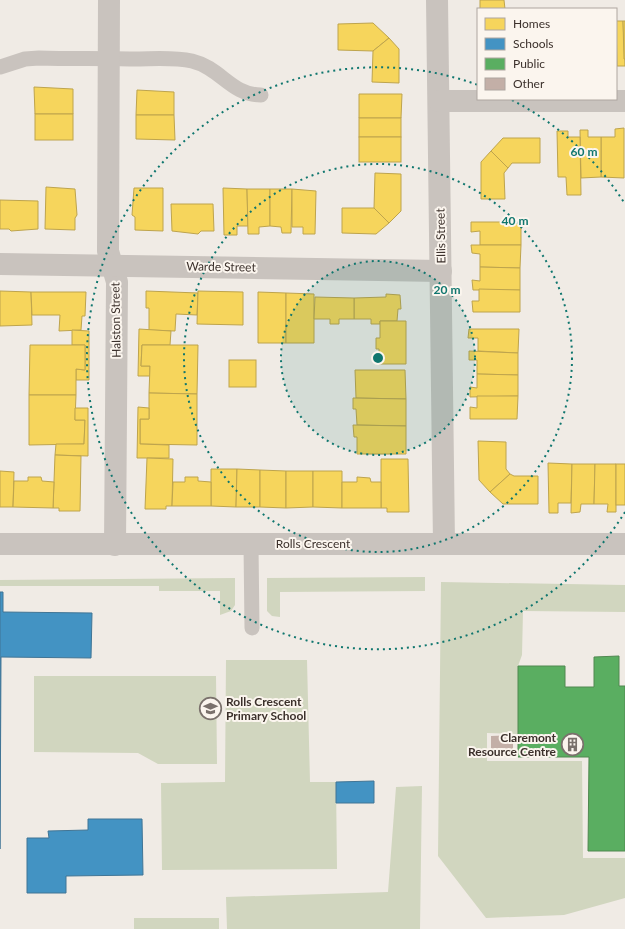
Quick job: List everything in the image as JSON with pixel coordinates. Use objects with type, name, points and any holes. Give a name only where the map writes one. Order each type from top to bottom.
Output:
[{"type":"street","name":"Halston Street","points":[[109,0],[108,251],[117,282],[115,545]]},
{"type":"street","name":"Ellis Street","points":[[437,0],[444,544]]},
{"type":"street","points":[[439,101],[625,101]]},
{"type":"street","name":"Warde Street","points":[[0,264],[441,271]]},
{"type":"street","name":"Rolls Crescent","points":[[0,544],[625,544]]},
{"type":"lane","points":[[0,67],[25,59],[109,58],[190,61],[199,63],[219,74],[242,92],[261,95]]},
{"type":"lane","points":[[251,544],[252,628]]},
{"type":"green space","points":[[425,577],[425,591],[280,592],[280,617],[272,616],[267,611],[267,578]]},
{"type":"green space","points":[[235,578],[235,605],[231,611],[220,615],[220,591],[159,591],[159,586],[0,586],[0,580]]},
{"type":"green space","points":[[441,582],[625,585],[625,612],[523,611],[522,655],[518,666],[518,734],[487,733],[487,761],[582,761],[583,858],[625,858],[625,898],[564,915],[486,918],[438,856]]},
{"type":"green space","points":[[226,660],[307,660],[310,782],[336,782],[337,869],[162,870],[161,783],[225,782]]},
{"type":"green space","points":[[34,676],[216,676],[217,764],[158,764],[138,753],[34,752]]},
{"type":"green space","points":[[422,786],[420,929],[227,929],[226,897],[388,892],[396,787]]},
{"type":"green space","points":[[134,918],[219,918],[219,929],[134,929]]},
{"type":"building: Homes","points":[[480,0],[504,0],[505,8],[480,8]]},
{"type":"building: Homes","points":[[617,21],[623,21],[625,66],[617,66]]},
{"type":"building: Homes","points":[[623,21],[625,21],[625,59],[624,59]]},
{"type":"building: Homes","points":[[373,23],[389,38],[373,51],[338,50],[338,24]]},
{"type":"building: Homes","points":[[389,38],[399,49],[399,83],[372,82],[373,51]]},
{"type":"building: Homes","points":[[34,87],[73,89],[73,114],[35,114]]},
{"type":"building: Homes","points":[[137,90],[174,92],[174,115],[136,115]]},
{"type":"building: Homes","points":[[359,94],[402,94],[401,118],[359,118]]},
{"type":"building: Homes","points":[[35,114],[73,114],[73,140],[35,140]]},
{"type":"building: Homes","points":[[136,115],[174,115],[175,140],[136,139]]},
{"type":"building: Homes","points":[[359,118],[401,118],[401,137],[359,137]]},
{"type":"building: Homes","points":[[624,128],[624,178],[601,177],[601,137],[615,137],[615,129]]},
{"type":"building: Homes","points":[[580,130],[588,130],[588,137],[601,137],[601,177],[581,178]]},
{"type":"building: Homes","points":[[557,131],[568,131],[568,137],[580,137],[581,195],[567,195],[566,177],[558,177]]},
{"type":"building: Homes","points":[[359,137],[401,137],[401,162],[359,162]]},
{"type":"building: Homes","points":[[503,138],[540,138],[540,163],[512,163],[508,168],[491,151]]},
{"type":"building: Homes","points":[[491,151],[508,168],[504,173],[505,199],[481,199],[481,162]]},
{"type":"building: Homes","points":[[375,173],[401,174],[401,211],[389,223],[374,208]]},
{"type":"building: Homes","points":[[46,187],[75,189],[77,215],[75,218],[75,230],[45,229]]},
{"type":"building: Homes","points":[[134,188],[163,188],[163,231],[135,230],[135,217],[132,215]]},
{"type":"building: Homes","points":[[223,188],[247,189],[248,226],[237,226],[237,235],[224,235]]},
{"type":"building: Homes","points":[[247,189],[270,189],[270,226],[259,227],[259,234],[248,234]]},
{"type":"building: Homes","points":[[270,189],[292,189],[291,233],[282,233],[281,227],[270,226]]},
{"type":"building: Homes","points":[[292,189],[316,191],[315,234],[303,234],[303,227],[292,227]]},
{"type":"building: Homes","points":[[0,200],[38,201],[38,229],[11,231],[9,229],[0,229]]},
{"type":"building: Homes","points":[[171,204],[213,204],[214,231],[201,231],[198,234],[172,231]]},
{"type":"building: Homes","points":[[342,208],[374,208],[389,223],[376,234],[342,233]]},
{"type":"building: Homes","points":[[471,222],[521,222],[521,245],[480,245],[480,231],[471,232]]},
{"type":"building: Homes","points":[[471,245],[521,245],[520,268],[480,267],[480,254],[472,253]]},
{"type":"building: Homes","points":[[480,267],[520,268],[520,290],[473,290],[472,280],[480,281]]},
{"type":"building: Homes","points":[[479,289],[520,290],[520,312],[473,312],[472,301],[479,301]]},
{"type":"building: Homes","points":[[0,291],[31,292],[32,325],[0,326]]},
{"type":"building: Homes","points":[[146,291],[198,293],[197,315],[176,314],[175,331],[149,330],[149,308],[146,308]]},
{"type":"building: Homes","points":[[198,291],[243,292],[243,325],[197,324]]},
{"type":"building: Homes","points":[[31,292],[86,292],[85,316],[82,316],[81,330],[59,331],[60,315],[32,315]]},
{"type":"building: Homes","points":[[258,292],[286,293],[286,343],[258,343]]},
{"type":"building: Homes","points":[[286,293],[314,294],[314,343],[286,343]]},
{"type":"building: Homes","points":[[386,294],[400,295],[401,309],[398,309],[397,321],[380,321],[380,324],[371,324],[371,319],[354,319],[354,298],[386,297]]},
{"type":"building: Homes","points":[[315,297],[354,298],[354,319],[339,319],[339,324],[330,324],[330,319],[314,319]]},
{"type":"building: Homes","points":[[380,321],[406,321],[406,364],[379,364],[379,349],[376,349],[376,338],[380,338]]},
{"type":"building: Homes","points":[[139,329],[171,331],[170,345],[142,345],[141,366],[150,366],[150,376],[138,376]]},
{"type":"building: Homes","points":[[469,329],[519,329],[518,353],[478,351],[478,338],[468,338]]},
{"type":"building: Homes","points":[[72,330],[89,331],[89,380],[76,380],[76,369],[85,370],[85,345],[72,345]]},
{"type":"building: Homes","points":[[30,345],[85,345],[85,370],[76,369],[76,395],[29,395]]},
{"type":"building: Homes","points":[[142,345],[198,345],[197,394],[149,393],[150,366],[141,366]]},
{"type":"building: Homes","points":[[469,351],[518,353],[518,375],[477,374],[477,360],[469,360]]},
{"type":"building: Homes","points":[[229,360],[256,360],[256,387],[229,387]]},
{"type":"building: Homes","points":[[355,370],[405,370],[406,399],[356,398]]},
{"type":"building: Homes","points":[[477,374],[518,375],[518,396],[470,397],[470,387],[477,388]]},
{"type":"building: Homes","points":[[149,393],[197,394],[197,445],[140,444],[140,419],[149,419]]},
{"type":"building: Homes","points":[[29,395],[76,395],[75,420],[85,420],[84,444],[29,445]]},
{"type":"building: Homes","points":[[477,396],[518,396],[517,419],[470,419],[470,407],[477,408]]},
{"type":"building: Homes","points":[[353,398],[406,399],[406,426],[357,425],[356,409],[353,409]]},
{"type":"building: Homes","points":[[138,407],[149,408],[149,419],[140,419],[140,444],[169,445],[169,458],[137,458]]},
{"type":"building: Homes","points":[[75,408],[88,408],[88,456],[55,455],[56,444],[84,444],[85,420],[75,420]]},
{"type":"building: Homes","points":[[353,425],[406,426],[406,454],[357,454],[357,437],[354,437]]},
{"type":"building: Homes","points":[[478,441],[506,442],[506,469],[510,474],[490,492],[479,480]]},
{"type":"building: Homes","points":[[55,455],[81,456],[80,511],[59,511],[59,508],[53,508]]},
{"type":"building: Homes","points":[[147,458],[173,459],[172,506],[166,506],[166,509],[145,509]]},
{"type":"building: Homes","points":[[381,459],[408,459],[409,512],[387,512],[387,508],[381,508]]},
{"type":"building: Homes","points":[[548,463],[572,464],[571,503],[558,503],[558,513],[549,513]]},
{"type":"building: Homes","points":[[572,464],[595,464],[594,504],[581,504],[580,512],[571,513]]},
{"type":"building: Homes","points":[[595,464],[616,464],[616,512],[607,512],[608,504],[594,504]]},
{"type":"building: Homes","points":[[616,464],[625,464],[625,505],[616,505]]},
{"type":"building: Homes","points":[[211,469],[237,469],[236,507],[211,506]]},
{"type":"building: Homes","points":[[237,469],[260,470],[260,507],[236,507]]},
{"type":"building: Homes","points":[[260,470],[286,471],[286,508],[260,507]]},
{"type":"building: Homes","points":[[0,471],[14,472],[13,507],[0,507]]},
{"type":"building: Homes","points":[[286,471],[313,471],[313,507],[286,508]]},
{"type":"building: Homes","points":[[313,471],[342,471],[342,508],[313,507]]},
{"type":"building: Homes","points":[[510,474],[514,476],[538,476],[538,504],[503,504],[490,492]]},
{"type":"building: Homes","points":[[28,477],[41,477],[42,481],[54,482],[53,508],[13,507],[14,481],[28,481]]},
{"type":"building: Homes","points":[[185,477],[198,477],[198,481],[211,482],[211,506],[172,506],[173,482],[185,482]]},
{"type":"building: Homes","points":[[357,477],[370,478],[371,482],[381,482],[381,508],[342,508],[342,482],[357,482]]},
{"type":"building: Schools","points":[[0,592],[3,592],[3,612],[92,613],[91,658],[1,657],[0,849]]},
{"type":"building: Schools","points":[[374,781],[374,803],[336,803],[336,782]]},
{"type":"building: Schools","points":[[88,819],[142,819],[143,875],[66,876],[66,893],[27,893],[27,838],[49,838],[48,831],[88,830]]},
{"type":"building: Public","name":"Claremont Resource Centre","points":[[619,656],[619,686],[625,686],[625,851],[588,851],[589,757],[518,757],[518,666],[565,666],[565,687],[594,687],[594,657]]},
{"type":"building: Other","points":[[513,735],[513,756],[491,757],[491,736]]},
{"type":"place","name":"Rolls Crescent Primary School","points":[[211,709]]},
{"type":"place","name":"Claremont Resource Centre","points":[[572,745]]}]
